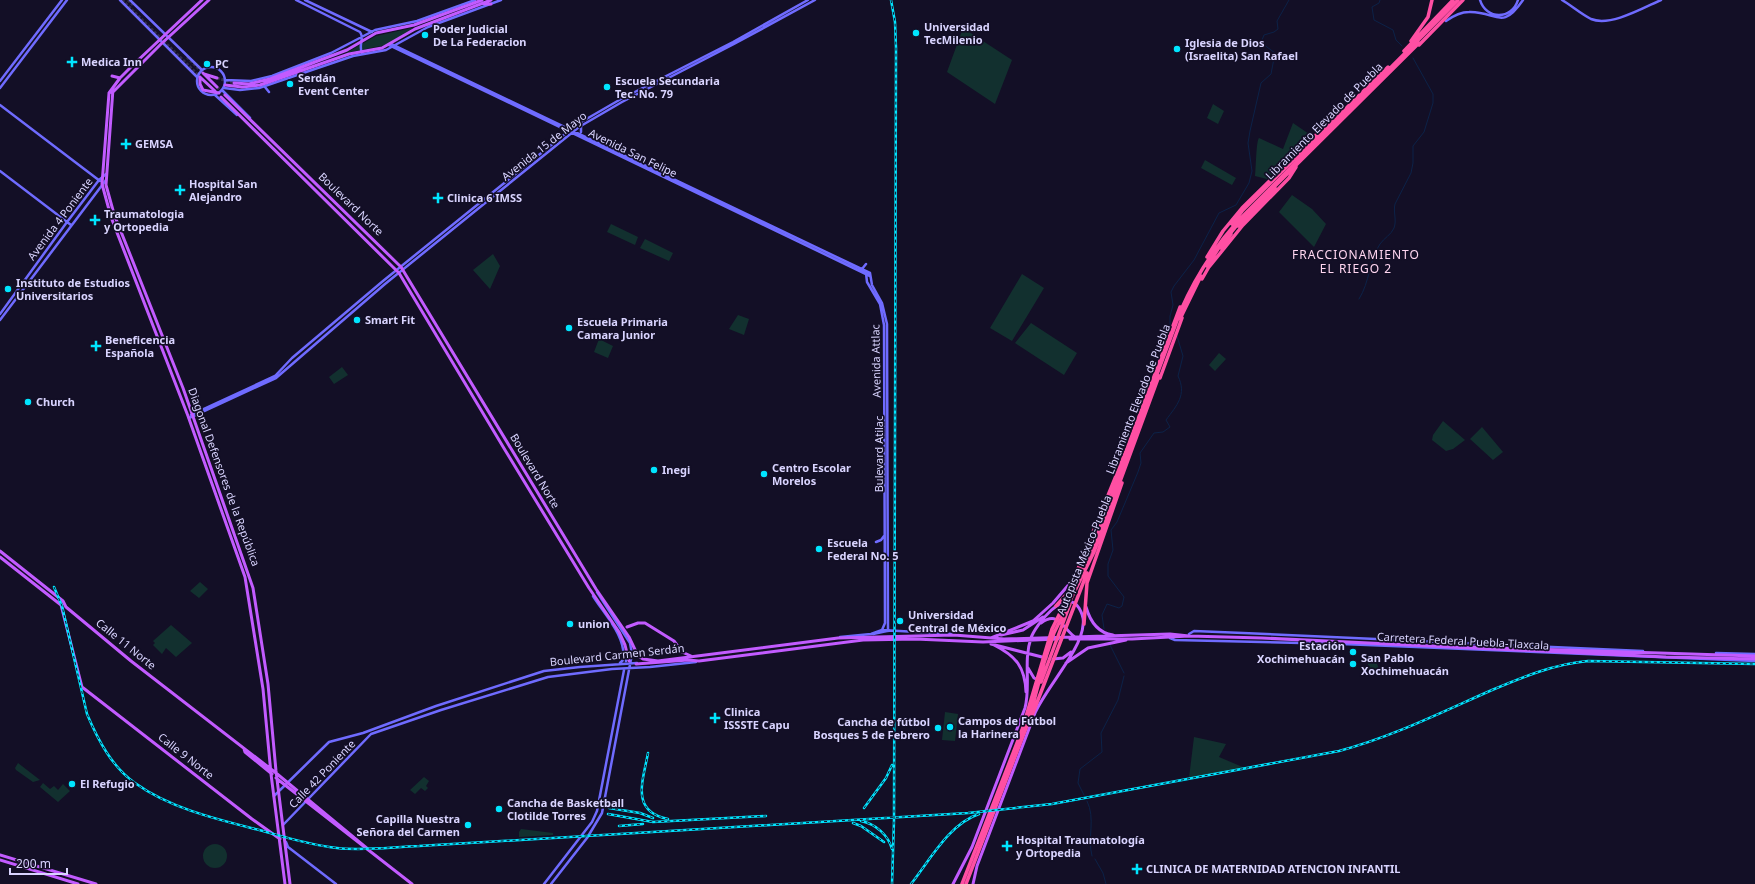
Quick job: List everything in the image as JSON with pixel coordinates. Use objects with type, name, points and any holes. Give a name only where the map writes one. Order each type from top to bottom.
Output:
[{"type":"highway","points":[[1404,51],[1428,17],[1432,0]]},
{"type":"highway","name":"Autopista México-Puebla","points":[[967,884],[1023,742],[1041,686],[1179,308],[1203,265],[1223,235],[1244,210],[1404,51],[1453,0]]},
{"type":"highway","name":"Libramiento Elevado de Puebla","points":[[962,884],[1022,730],[1052,629],[1088,558],[1181,310],[1203,268],[1238,221],[1458,0]]},
{"type":"highway","name":"Autopista México-Puebla","points":[[1074,599],[1100,542],[1190,299],[1217,254],[1230,236],[1296,167],[1462,0]]},
{"type":"highway","name":"Libramiento Elevado de Puebla","points":[[967,884],[1028,723],[1044,663],[1054,633],[1094,552],[1178,324],[1198,281],[1224,242],[1252,209],[1462,0]]},
{"type":"highway","points":[[1203,268],[1214,246],[1231,221],[1310,138],[1333,121]]},
{"type":"highway","points":[[1198,281],[1243,225],[1289,178],[1296,167]]},
{"type":"highway","points":[[1056,606],[1066,594],[1076,574],[1129,443]]},
{"type":"highway","points":[[1084,624],[1087,582],[1123,478]]},
{"type":"highway","name":"Autopista México-Puebla","points":[[962,884],[984,819],[1016,738],[1041,686]]},
{"type":"main road","points":[[0,82],[62,0]]},
{"type":"main road","points":[[0,88],[67,0]]},
{"type":"main road","name":"Boulevard Norte","points":[[120,0],[246,122]]},
{"type":"main road","points":[[130,0],[168,35],[217,88]]},
{"type":"main road","points":[[110,94],[202,0]]},
{"type":"main road","points":[[168,35],[209,0]]},
{"type":"main road","points":[[296,0],[349,24],[376,33]]},
{"type":"main road","points":[[304,0],[349,24],[360,32],[362,37],[362,53]]},
{"type":"main road","points":[[329,56],[371,32],[418,21],[475,0]]},
{"type":"main road","points":[[234,83],[254,83],[329,56],[361,42],[376,33],[414,25],[482,0]]},
{"type":"main road","points":[[392,45],[415,29],[479,4],[501,0]]},
{"type":"main road","name":"Avenida 15 de Mayo","points":[[571,131],[783,16],[808,0]]},
{"type":"main road","name":"Avenida 15 de Mayo","points":[[189,417],[276,378],[398,271],[571,131],[617,101],[815,0]]},
{"type":"main road","points":[[1480,0],[1485,10],[1499,16],[1510,12],[1521,0]]},
{"type":"main road","points":[[1446,21],[1457,14],[1468,12],[1503,18],[1513,13],[1519,6],[1521,0]]},
{"type":"main road","points":[[1562,0],[1592,19],[1604,21],[1627,15],[1661,0]]},
{"type":"main road","points":[[224,87],[247,90],[264,86],[362,53],[392,45],[428,27],[471,12],[491,2]]},
{"type":"main road","points":[[466,10],[471,12]]},
{"type":"main road","points":[[392,26],[404,31],[402,37]]},
{"type":"main road","points":[[112,76],[120,78],[162,41]]},
{"type":"main road","name":"Avenida San Felipe","points":[[392,45],[868,274]]},
{"type":"main road","points":[[224,87],[260,85],[345,55],[362,53]]},
{"type":"main road","points":[[209,67],[216,68],[222,73],[225,80],[224,87],[219,93],[208,95],[200,91],[197,83],[199,77],[209,67]]},
{"type":"main road","points":[[203,72],[217,78]]},
{"type":"main road","points":[[225,80],[251,81],[276,75]]},
{"type":"main road","points":[[199,77],[203,90],[219,93]]},
{"type":"main road","name":"Diagonal Defensores de la República","points":[[120,78],[110,94],[102,177],[103,182],[111,217],[189,417],[239,558],[249,592],[263,689],[271,774],[285,884]]},
{"type":"main road","points":[[264,86],[269,92]]},
{"type":"main road","name":"Boulevard Norte","points":[[224,87],[250,118]]},
{"type":"main road","name":"Diagonal Defensores de la República","points":[[110,94],[106,174],[103,182],[114,214],[193,415],[253,588],[268,684],[278,792],[290,884]]},
{"type":"main road","name":"Boulevard Norte","points":[[225,95],[402,268],[455,359],[630,643],[632,654],[602,813],[586,838],[551,884]]},
{"type":"main road","name":"Boulevard Norte","points":[[221,97],[398,271],[590,588],[623,637],[627,661]]},
{"type":"main road","points":[[0,105],[103,182]]},
{"type":"main road","points":[[581,126],[581,132]]},
{"type":"main road","name":"Avenida San Felipe","points":[[571,131],[861,269],[868,274]]},
{"type":"main road","points":[[0,171],[71,225]]},
{"type":"main road","name":"Avenida 4 Poniente","points":[[102,177],[106,174]]},
{"type":"main road","name":"Avenida 4 Poniente","points":[[0,314],[67,222],[103,182]]},
{"type":"main road","name":"Avenida 4 Poniente","points":[[0,320],[103,182]]},
{"type":"main road","points":[[861,269],[866,264]]},
{"type":"main road","name":"Bulevard Atilac","points":[[868,274],[882,303],[887,324],[886,396],[888,631]]},
{"type":"main road","name":"Avenida Attlac","points":[[868,274],[867,282],[880,304],[884,325],[886,396],[885,623],[882,630]]},
{"type":"main road","points":[[876,542],[882,540],[885,534]]},
{"type":"main road","name":"Calle 11 Norte","points":[[0,551],[63,601],[66,607],[78,618],[271,769],[286,784],[412,884]]},
{"type":"main road","name":"Calle 9 Norte","points":[[0,557],[62,605],[82,687],[280,839]]},
{"type":"main road","points":[[991,638],[1026,625],[1042,614],[1064,592],[1076,574]]},
{"type":"main road","points":[[590,588],[620,639],[624,658],[620,664]]},
{"type":"main road","points":[[596,589],[629,637],[638,656],[653,661]]},
{"type":"main road","points":[[1085,599],[1090,616],[1097,628],[1106,634],[1123,636]]},
{"type":"main road","points":[[999,634],[1006,635],[1023,630],[1056,606],[1068,602],[1076,604],[1081,613],[1084,624],[1082,633],[1073,650],[1039,704],[1023,742]]},
{"type":"main road","points":[[1018,733],[1026,703],[1029,643],[1032,634],[1049,612]]},
{"type":"main road","points":[[1038,626],[1047,620],[1057,620],[1078,639]]},
{"type":"main road","points":[[627,627],[637,623],[645,623],[674,641],[682,652],[694,656]]},
{"type":"main road","points":[[871,634],[882,630],[909,633],[948,633],[954,635]]},
{"type":"main road","points":[[838,638],[845,635],[881,634],[888,631]]},
{"type":"main road","name":"Carretera Federal Puebla-Tlaxcala","points":[[915,637],[985,642],[1054,639],[1132,639],[1170,638],[1189,635],[1194,631],[1755,657]]},
{"type":"main road","points":[[1216,632],[1218,638]]},
{"type":"main road","name":"Carretera Federal Puebla-Tlaxcala","points":[[915,637],[954,635],[991,638],[1078,639],[1178,634],[1218,638],[1755,657]]},
{"type":"main road","name":"Boulevard Carmen Serdán","points":[[286,784],[325,744],[331,741],[363,733],[544,671],[717,654],[838,638],[883,636],[915,637]]},
{"type":"main road","name":"Boulevard Carmen Serdán","points":[[371,734],[548,677],[565,674],[699,662],[867,640],[915,637]]},
{"type":"main road","name":"Carretera Federal Puebla-Tlaxcala","points":[[1170,638],[1175,640],[1218,638],[1755,657]]},
{"type":"main road","points":[[1064,664],[1088,648],[1132,639]]},
{"type":"main road","points":[[985,642],[1054,659],[1063,658],[1073,650]]},
{"type":"main road","points":[[798,643],[801,644],[802,648]]},
{"type":"main road","points":[[991,644],[1013,656],[1020,665],[1025,681],[1026,703]]},
{"type":"main road","points":[[717,654],[718,659]]},
{"type":"main road","points":[[636,664],[690,660],[699,662]]},
{"type":"main road","points":[[1027,664],[1032,676],[1040,681],[1049,681],[1056,676]]},
{"type":"main road","points":[[544,884],[592,822],[597,811],[624,670]]},
{"type":"main road","points":[[500,686],[502,691]]},
{"type":"main road","points":[[363,733],[368,737]]},
{"type":"main road","name":"Calle 42 Poniente","points":[[283,825],[371,734]]},
{"type":"main road","name":"Calle 11 Norte","points":[[244,749],[245,752],[277,779],[286,784]]},
{"type":"main road","points":[[274,796],[286,784]]},
{"type":"main road","points":[[953,884],[972,848],[984,819]]},
{"type":"main road","points":[[972,884],[993,821]]},
{"type":"main road","points":[[285,840],[288,847],[336,884]]},
{"type":"main road","points":[[0,855],[96,884]]},
{"type":"main road","points":[[0,860],[78,884]]},
{"type":"green space","points":[[412,28],[386,45],[346,53],[376,36]]},
{"type":"green space","points":[[963,28],[1012,60],[995,104],[947,72]]},
{"type":"green space","points":[[1213,104],[1224,111],[1218,124],[1207,118]]},
{"type":"green space","points":[[1293,123],[1312,136],[1267,179],[1255,176],[1259,138],[1283,149]]},
{"type":"green space","points":[[1205,160],[1236,178],[1232,185],[1201,168]]},
{"type":"green space","points":[[1292,195],[1312,209],[1326,224],[1314,247],[1279,212]]},
{"type":"green space","points":[[611,224],[638,237],[635,245],[607,232]]},
{"type":"green space","points":[[645,239],[673,253],[669,261],[640,248]]},
{"type":"green space","points":[[493,254],[500,266],[490,289],[473,270]]},
{"type":"green space","points":[[1022,274],[1044,288],[1012,341],[990,328]]},
{"type":"green space","points":[[738,315],[749,319],[744,335],[729,329]]},
{"type":"green space","points":[[1031,323],[1077,353],[1064,375],[1015,343]]},
{"type":"green space","points":[[599,339],[613,346],[608,358],[594,352]]},
{"type":"green space","points":[[1219,353],[1226,359],[1215,371],[1209,365]]},
{"type":"green space","points":[[342,367],[348,375],[334,384],[329,377]]},
{"type":"green space","points":[[1443,421],[1465,440],[1453,449],[1446,451],[1432,440],[1433,435]]},
{"type":"green space","points":[[1482,427],[1503,452],[1493,460],[1470,439]]},
{"type":"green space","points":[[200,582],[208,589],[199,598],[190,591]]},
{"type":"green space","points":[[171,625],[192,643],[176,657],[166,648],[162,654],[153,645],[155,643],[153,641]]},
{"type":"green space","points":[[1367,655],[1373,655],[1381,673],[1369,673]]},
{"type":"green space","name":"Campos de Fútbol la Harinera","points":[[945,712],[958,714],[955,741],[942,740]]},
{"type":"green space","points":[[1194,737],[1226,744],[1219,757],[1245,768],[1189,778]]},
{"type":"green space","points":[[18,763],[40,780],[33,782],[16,770],[15,768]]},
{"type":"green space","points":[[424,777],[429,781],[426,786],[428,788],[425,791],[421,788],[415,794],[410,790]]},
{"type":"green space","points":[[43,783],[50,789],[54,786],[58,790],[63,784],[70,791],[58,802],[40,787]]},
{"type":"green space","points":[[521,829],[553,833],[553,835],[519,837],[519,832]]},
{"type":"green space","points":[[215,844],[223,848],[227,856],[223,864],[215,868],[207,864],[203,856],[207,848]]},
{"type":"waterway","points":[[1170,326],[1170,316],[1173,305],[1171,292],[1174,286],[1194,260],[1219,213],[1236,205],[1249,183],[1252,171],[1248,143],[1250,131],[1261,83],[1271,74],[1275,53],[1263,44],[1262,40],[1264,35],[1278,29],[1277,21],[1289,0]]},
{"type":"waterway","points":[[1380,0],[1379,3],[1372,7],[1374,20],[1393,30],[1396,40],[1402,46]]},
{"type":"waterway","points":[[1359,299],[1363,292],[1376,250],[1394,228],[1395,204],[1411,173],[1413,163],[1413,146],[1424,132],[1433,103],[1433,94],[1413,58]]},
{"type":"waterway","points":[[1104,629],[1102,615],[1107,604],[1119,608],[1122,606],[1124,597],[1108,576],[1108,564],[1113,550],[1111,530],[1117,522],[1138,472],[1141,463],[1140,453],[1154,433],[1163,432],[1170,427],[1166,420],[1180,400],[1181,383],[1178,376],[1183,356],[1177,336]]},
{"type":"waterway","points":[[1110,645],[1124,673]]},
{"type":"waterway","points":[[1084,795],[1078,783],[1080,769],[1102,752],[1101,733],[1118,700],[1124,676]]},
{"type":"waterway","points":[[1087,801],[1091,815],[1090,842],[1092,856]]},
{"type":"waterway","points":[[1095,859],[1103,873],[1106,884]]},
{"type":"tunnel","points":[[122,0],[200,77]]},
{"type":"tunnel","points":[[128,0],[133,5]]},
{"type":"tunnel","points":[[187,57],[203,73]]},
{"type":"tunnel","points":[[217,78],[234,83]]},
{"type":"tunnel","points":[[217,87],[225,95]]},
{"type":"railway","points":[[891,0],[895,22],[896,48],[894,821],[892,884]]},
{"type":"railway","points":[[54,587],[62,606],[87,714],[106,752],[127,777],[164,800],[196,813],[299,841],[327,847],[347,849],[968,813],[1052,804],[1339,751],[1398,731],[1515,680],[1563,665],[1588,661],[1755,664]]},
{"type":"railway","points":[[648,753],[642,784],[644,802],[648,809],[656,815],[668,819]]},
{"type":"railway","points":[[864,808],[886,778],[892,765]]},
{"type":"railway","points":[[609,808],[640,813],[653,818]]},
{"type":"railway","points":[[608,814],[653,822],[766,816]]},
{"type":"railway","points":[[911,884],[949,834],[968,819],[979,814]]},
{"type":"railway","points":[[861,821],[866,822],[881,831],[888,839],[892,849]]},
{"type":"railway","points":[[853,823],[861,826],[884,842]]},
{"type":"railway","points":[[619,826],[643,824]]},
{"type":"place","name":"Universidad TecMilenio","points":[[916,33]]},
{"type":"place","name":"Poder Judicial De La Federacion","points":[[425,35]]},
{"type":"place","name":"Iglesia de Dios (Israelita) San Rafael","points":[[1177,49]]},
{"type":"place","name":"Medica Inn","points":[[72,62]]},
{"type":"place","name":"PC","points":[[207,64]]},
{"type":"place","name":"Serdán Event Center","points":[[290,84]]},
{"type":"place","name":"Escuela Secundaria Tec. No. 79","points":[[607,87]]},
{"type":"place","name":"GEMSA","points":[[126,144]]},
{"type":"place","name":"Hospital San Alejandro","points":[[180,190]]},
{"type":"place","name":"Clinica 6 IMSS","points":[[438,198]]},
{"type":"place","name":"Traumatologia y Ortopedia","points":[[95,220]]},
{"type":"place","name":"Instituto de Estudios Universitarios","points":[[8,289]]},
{"type":"place","name":"Smart Fit","points":[[357,320]]},
{"type":"place","name":"Escuela Primaria Camara Junior","points":[[569,328]]},
{"type":"place","name":"Beneficencia Española","points":[[96,346]]},
{"type":"place","name":"Church","points":[[28,402]]},
{"type":"place","name":"Inegi","points":[[654,470]]},
{"type":"place","name":"Centro Escolar Morelos","points":[[764,474]]},
{"type":"place","name":"Escuela Federal No. 5","points":[[819,549]]},
{"type":"place","name":"Universidad Central de México","points":[[900,621]]},
{"type":"place","name":"union","points":[[570,624]]},
{"type":"place","name":"Estación Xochimehuacán","points":[[1353,652]]},
{"type":"place","name":"San Pablo Xochimehuacán","points":[[1353,664]]},
{"type":"place","name":"Clinica ISSSTE Capu","points":[[715,718]]},
{"type":"place","name":"Campos de Fútbol la Harinera","points":[[950,727]]},
{"type":"place","name":"Cancha de fútbol Bosques 5 de Febrero","points":[[938,728]]},
{"type":"place","name":"El Refugio","points":[[72,784]]},
{"type":"place","name":"Cancha de Basketball Clotilde Torres","points":[[499,809]]},
{"type":"place","name":"Capilla Nuestra Señora del Carmen","points":[[468,825]]},
{"type":"place","name":"Hospital Traumatología y Ortopedia","points":[[1007,846]]},
{"type":"place","name":"CLINICA DE MATERNIDAD ATENCION INFANTIL","points":[[1137,869]]},
{"type":"district","name":"FRACCIONAMIENTO EL RIEGO 2","points":[[1356,262]]}]
